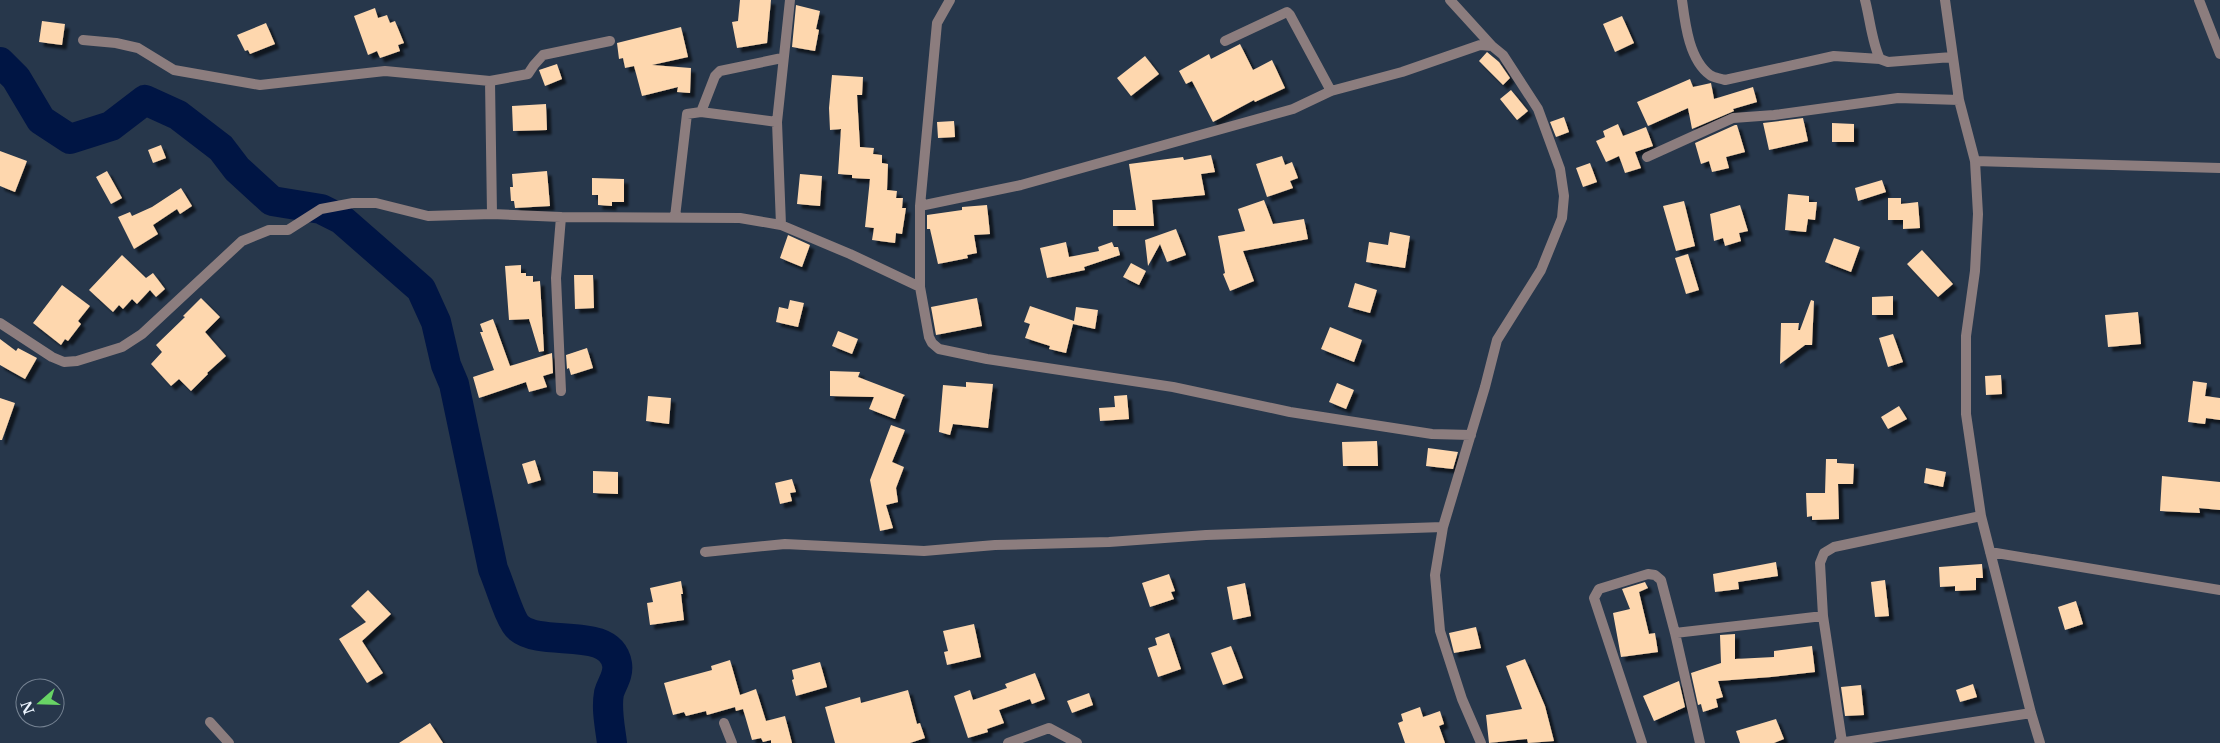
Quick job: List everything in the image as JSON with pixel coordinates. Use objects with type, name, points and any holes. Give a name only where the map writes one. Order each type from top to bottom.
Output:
[{"type":"street","points":[[781,225],[776,122],[790,0]]},
{"type":"street","points":[[950,0],[937,23],[920,206],[920,286],[929,337],[932,343],[939,349],[996,360],[1173,387],[1290,412],[1432,434],[1471,435]]},
{"type":"street","points":[[1450,0],[1492,46],[1503,55],[1538,109],[1560,169],[1564,196],[1562,218],[1541,270],[1497,340],[1443,527],[1435,575],[1440,630],[1462,699],[1481,743]]},
{"type":"street","points":[[1682,0],[1686,34],[1700,64],[1711,76],[1725,80],[1834,56],[1880,59],[1888,62],[1952,57]]},
{"type":"street","points":[[1865,0],[1873,30],[1874,47],[1880,59]]},
{"type":"street","points":[[1945,0],[1959,100],[1975,161],[1978,214],[1975,271],[1966,336],[1966,414],[1981,516],[2030,713],[2040,743]]},
{"type":"street","points":[[2199,0],[2220,54]]},
{"type":"street","points":[[1225,41],[1287,12],[1330,91]]},
{"type":"street","points":[[83,40],[116,43],[138,48],[174,70],[260,85],[385,71],[490,81],[528,74],[537,60],[549,53],[610,41]]},
{"type":"street","points":[[920,206],[1021,185],[1294,109],[1330,91],[1402,72],[1480,45],[1492,46]]},
{"type":"street","points":[[700,112],[715,76],[720,72],[782,58]]},
{"type":"street","points":[[490,81],[492,214]]},
{"type":"street","points":[[1647,157],[1733,118],[1774,115],[1898,98],[1959,100]]},
{"type":"street","points":[[675,217],[687,114],[700,112],[776,122]]},
{"type":"street","points":[[1975,161],[2220,168]]},
{"type":"street","points":[[0,323],[52,357],[64,362],[77,361],[122,346],[142,334],[242,241],[269,230],[288,230],[321,209],[353,203],[376,203],[428,216],[492,214],[561,217],[740,218],[781,225],[920,286]]},
{"type":"street","points":[[561,217],[556,278],[561,391]]},
{"type":"street","points":[[1981,516],[1834,547],[1824,553],[1820,563],[1823,616],[1841,742],[1876,740],[2030,713]]},
{"type":"street","points":[[705,552],[785,544],[924,551],[995,545],[1109,542],[1206,535],[1443,527]]},
{"type":"street","points":[[1990,552],[2220,590]]},
{"type":"street","points":[[1642,743],[1594,598],[1599,589],[1648,574],[1655,575],[1661,580],[1700,743]]},
{"type":"street","points":[[1675,633],[1823,616]]},
{"type":"street","points":[[210,722],[229,743]]},
{"type":"street","points":[[724,723],[732,743]]},
{"type":"street","points":[[1008,743],[1049,728],[1057,730],[1076,743]]},
{"type":"building","points":[[740,0],[771,0],[767,43],[737,48],[732,22],[738,21]]},
{"type":"building","points":[[796,5],[820,11],[816,29],[819,30],[815,51],[792,47]]},
{"type":"building","points":[[375,8],[378,18],[387,15],[390,23],[395,21],[404,43],[398,45],[400,51],[380,58],[377,51],[368,55],[354,16]]},
{"type":"building","points":[[1622,16],[1634,43],[1615,52],[1603,24]]},
{"type":"building","points":[[42,21],[65,24],[62,45],[39,42]]},
{"type":"building","points":[[266,23],[275,44],[250,54],[248,50],[245,51],[237,35]]},
{"type":"building","points":[[681,27],[688,57],[652,65],[691,68],[690,93],[677,92],[678,87],[642,96],[634,66],[625,68],[623,58],[619,59],[617,43]]},
{"type":"building","points":[[1240,44],[1253,70],[1272,60],[1285,88],[1255,102],[1254,100],[1213,122],[1192,81],[1186,84],[1179,71],[1209,54],[1211,59]]},
{"type":"building","points":[[1487,52],[1499,62],[1510,78],[1503,85],[1479,61]]},
{"type":"building","points":[[1145,56],[1159,74],[1131,96],[1117,78]]},
{"type":"building","points":[[557,64],[562,79],[545,86],[539,70]]},
{"type":"building","points":[[832,75],[863,77],[862,95],[857,95],[860,147],[874,148],[873,154],[882,155],[882,163],[888,164],[887,190],[897,191],[896,198],[903,198],[902,208],[906,208],[902,234],[896,233],[895,243],[872,240],[874,228],[865,227],[870,179],[852,178],[852,175],[838,174],[841,129],[830,130],[829,108]]},
{"type":"building","points":[[1690,79],[1693,87],[1711,83],[1714,99],[1753,87],[1757,102],[1733,109],[1734,111],[1692,129],[1688,108],[1648,126],[1637,102]]},
{"type":"building","points":[[1511,90],[1528,111],[1517,120],[1500,99]]},
{"type":"building","points":[[546,104],[547,130],[513,131],[512,106]]},
{"type":"building","points":[[1564,117],[1569,132],[1556,137],[1550,122]]},
{"type":"building","points":[[1803,118],[1808,141],[1769,150],[1763,123]]},
{"type":"building","points":[[954,121],[955,137],[938,138],[937,122]]},
{"type":"building","points":[[1832,123],[1854,124],[1854,142],[1832,142]]},
{"type":"building","points":[[1618,124],[1623,136],[1646,127],[1653,146],[1635,152],[1641,168],[1625,173],[1619,156],[1606,162],[1596,141],[1605,137],[1603,131]]},
{"type":"building","points":[[1737,125],[1745,152],[1726,157],[1729,168],[1712,172],[1709,161],[1701,164],[1695,143]]},
{"type":"building","points":[[161,145],[166,158],[153,163],[148,150]]},
{"type":"building","points":[[0,151],[27,161],[15,192],[0,186]]},
{"type":"building","points":[[1211,155],[1215,172],[1201,174],[1205,195],[1152,200],[1154,226],[1113,226],[1113,210],[1136,210],[1129,164],[1183,157],[1184,160]]},
{"type":"building","points":[[1282,156],[1285,165],[1292,162],[1298,178],[1290,181],[1293,188],[1267,197],[1256,164]]},
{"type":"building","points":[[1590,163],[1597,182],[1583,187],[1576,168]]},
{"type":"building","points":[[107,171],[122,198],[111,204],[96,177]]},
{"type":"building","points":[[547,171],[550,206],[515,208],[514,201],[511,201],[510,187],[513,187],[512,174]]},
{"type":"building","points":[[800,174],[822,176],[820,206],[797,204]]},
{"type":"building","points":[[592,178],[624,179],[624,202],[612,202],[612,206],[598,205],[598,195],[592,195]]},
{"type":"building","points":[[1882,180],[1886,192],[1858,201],[1855,188]]},
{"type":"building","points":[[181,188],[192,206],[180,214],[177,209],[153,225],[158,234],[134,249],[118,217],[130,212],[132,216],[152,207]]},
{"type":"building","points":[[1788,194],[1809,196],[1809,202],[1817,202],[1815,220],[1808,219],[1806,232],[1785,230]]},
{"type":"building","points":[[1888,198],[1901,198],[1901,204],[1918,202],[1920,228],[1903,229],[1903,220],[1888,220]]},
{"type":"building","points":[[1264,200],[1273,224],[1304,219],[1308,239],[1243,251],[1254,281],[1230,291],[1223,274],[1225,273],[1218,236],[1245,231],[1238,209]]},
{"type":"building","points":[[1684,201],[1695,246],[1676,251],[1663,206]]},
{"type":"building","points":[[987,205],[990,234],[974,235],[977,253],[967,255],[968,258],[938,264],[930,229],[927,229],[927,215],[962,210],[962,207]]},
{"type":"building","points":[[1740,205],[1748,231],[1739,233],[1741,241],[1725,246],[1723,238],[1714,241],[1710,214]]},
{"type":"building","points":[[1176,229],[1186,255],[1167,262],[1160,244],[1148,266],[1145,240]]},
{"type":"building","points":[[1390,232],[1410,236],[1405,268],[1366,262],[1369,242],[1388,245]]},
{"type":"building","points":[[788,235],[810,245],[802,267],[780,258]]},
{"type":"building","points":[[1834,238],[1860,247],[1851,272],[1825,262]]},
{"type":"building","points":[[1066,242],[1069,257],[1099,251],[1098,247],[1112,242],[1114,247],[1118,247],[1120,255],[1084,267],[1085,270],[1047,278],[1040,248]]},
{"type":"building","points":[[1922,250],[1953,284],[1938,297],[1907,264]]},
{"type":"building","points":[[1688,254],[1699,290],[1686,294],[1675,258]]},
{"type":"building","points":[[122,255],[146,278],[153,273],[165,289],[156,297],[150,290],[137,304],[132,299],[123,309],[119,305],[113,312],[89,290]]},
{"type":"building","points":[[1131,263],[1146,271],[1139,285],[1123,277]]},
{"type":"building","points":[[521,265],[521,273],[526,273],[526,276],[533,276],[533,282],[540,281],[544,351],[539,352],[529,319],[509,320],[505,266]]},
{"type":"building","points":[[574,275],[593,275],[594,308],[575,309]]},
{"type":"building","points":[[1355,283],[1377,290],[1370,313],[1348,307]]},
{"type":"building","points":[[62,285],[90,306],[78,321],[81,324],[68,341],[65,339],[61,345],[33,323]]},
{"type":"building","points":[[1893,296],[1893,315],[1872,315],[1872,297]]},
{"type":"building","points":[[201,298],[220,317],[205,332],[226,356],[191,391],[179,379],[171,386],[151,364],[162,352],[156,345],[185,317],[183,316]]},
{"type":"building","points":[[977,298],[982,326],[936,335],[931,307]]},
{"type":"building","points":[[790,300],[804,303],[798,327],[776,322],[779,307],[788,309]]},
{"type":"building","points":[[1811,300],[1814,301],[1812,345],[1805,345],[1780,364],[1781,323],[1799,323],[1798,330],[1800,330]]},
{"type":"building","points":[[1030,306],[1074,321],[1076,307],[1098,310],[1095,329],[1073,324],[1066,353],[1049,349],[1050,346],[1025,338],[1030,324],[1024,322]]},
{"type":"building","points":[[2138,312],[2141,344],[2108,347],[2105,315]]},
{"type":"building","points":[[493,319],[510,366],[552,353],[553,373],[543,376],[547,387],[529,392],[526,382],[479,398],[473,377],[494,370],[480,332],[483,332],[480,324]]},
{"type":"building","points":[[1330,327],[1362,340],[1354,362],[1321,349]]},
{"type":"building","points":[[838,331],[858,339],[852,354],[832,346]]},
{"type":"building","points":[[1893,334],[1903,362],[1888,367],[1879,338]]},
{"type":"building","points":[[0,339],[16,351],[18,348],[37,358],[25,379],[0,365]]},
{"type":"building","points":[[587,348],[593,368],[571,375],[569,368],[567,369],[566,355]]},
{"type":"building","points":[[830,371],[860,372],[858,377],[905,395],[895,419],[869,409],[874,397],[830,396]]},
{"type":"building","points":[[2001,375],[2002,394],[1986,395],[1985,376]]},
{"type":"building","points":[[2193,381],[2207,383],[2205,396],[2220,398],[2220,420],[2206,418],[2205,424],[2188,422]]},
{"type":"building","points":[[966,382],[993,384],[988,428],[953,424],[950,435],[939,432],[943,385],[966,387]]},
{"type":"building","points":[[1337,383],[1354,390],[1346,409],[1329,402]]},
{"type":"building","points":[[1127,395],[1129,419],[1100,421],[1099,408],[1115,407],[1114,396]]},
{"type":"building","points":[[648,396],[671,398],[669,424],[646,421]]},
{"type":"building","points":[[0,398],[15,403],[2,440],[0,440]]},
{"type":"building","points":[[1899,406],[1907,419],[1888,429],[1881,417]]},
{"type":"building","points":[[891,425],[905,430],[892,462],[904,467],[896,488],[898,502],[886,505],[893,528],[880,531],[870,480]]},
{"type":"building","points":[[1377,441],[1378,466],[1343,466],[1342,442]]},
{"type":"building","points":[[1428,448],[1458,452],[1453,469],[1426,466]]},
{"type":"building","points":[[1826,459],[1837,459],[1837,463],[1854,464],[1853,484],[1838,484],[1839,519],[1812,520],[1812,516],[1807,517],[1806,493],[1825,493]]},
{"type":"building","points":[[535,460],[541,480],[528,484],[522,464]]},
{"type":"building","points":[[1926,468],[1946,472],[1943,487],[1924,483]]},
{"type":"building","points":[[593,471],[618,472],[618,494],[593,493]]},
{"type":"building","points":[[2162,476],[2220,482],[2220,510],[2199,508],[2200,513],[2160,511]]},
{"type":"building","points":[[792,479],[796,492],[790,493],[792,501],[780,504],[775,483]]},
{"type":"building","points":[[1776,562],[1778,576],[1738,582],[1739,589],[1715,592],[1713,574]]},
{"type":"building","points":[[1982,564],[1983,578],[1976,578],[1976,590],[1955,591],[1955,586],[1940,587],[1939,567]]},
{"type":"building","points":[[1169,574],[1175,591],[1171,592],[1174,599],[1150,607],[1142,583]]},
{"type":"building","points":[[1885,580],[1889,616],[1875,617],[1871,582]]},
{"type":"building","points":[[681,581],[684,620],[650,625],[647,603],[653,602],[650,588]]},
{"type":"building","points":[[1645,582],[1648,588],[1639,592],[1649,634],[1655,633],[1658,652],[1621,657],[1613,613],[1630,609],[1622,589]]},
{"type":"building","points":[[1245,583],[1251,616],[1233,620],[1227,587]]},
{"type":"building","points":[[368,590],[391,614],[362,641],[383,673],[367,683],[339,639],[366,622],[351,606]]},
{"type":"building","points":[[2076,601],[2083,624],[2065,630],[2058,607]]},
{"type":"building","points":[[974,624],[981,657],[947,665],[944,652],[948,651],[943,631]]},
{"type":"building","points":[[1476,627],[1481,648],[1454,653],[1449,633]]},
{"type":"building","points":[[1169,633],[1181,669],[1158,677],[1148,648],[1157,645],[1155,638]]},
{"type":"building","points":[[1735,634],[1735,659],[1774,657],[1774,651],[1812,646],[1815,672],[1718,681],[1723,697],[1716,699],[1718,707],[1703,712],[1701,704],[1698,705],[1691,673],[1721,663],[1720,635]]},
{"type":"building","points":[[1231,646],[1243,678],[1223,685],[1211,653]]},
{"type":"building","points":[[1525,659],[1545,706],[1554,741],[1528,743],[1527,739],[1489,743],[1486,715],[1522,709],[1506,666]]},
{"type":"building","points":[[730,660],[740,695],[756,689],[766,721],[785,716],[792,743],[771,743],[771,740],[763,742],[761,738],[752,740],[743,709],[736,711],[735,707],[707,715],[706,711],[686,716],[684,712],[673,715],[664,683],[712,670],[711,666]]},
{"type":"building","points":[[820,662],[827,687],[796,696],[792,680],[794,679],[792,670]]},
{"type":"building","points":[[1035,673],[1045,699],[1032,704],[1030,699],[999,710],[1004,723],[987,729],[988,732],[968,738],[954,696],[970,690],[973,700],[1007,688],[1005,684]]},
{"type":"building","points":[[1679,681],[1685,707],[1654,721],[1643,696]]},
{"type":"building","points":[[1973,684],[1977,697],[1960,702],[1956,690]]},
{"type":"building","points":[[1861,685],[1864,715],[1845,716],[1841,687]]},
{"type":"building","points":[[908,690],[917,724],[920,723],[925,738],[910,743],[835,743],[825,707],[860,697],[861,703]]},
{"type":"building","points":[[1089,693],[1093,705],[1072,713],[1067,701]]},
{"type":"building","points":[[1420,707],[1423,717],[1440,711],[1444,724],[1439,726],[1445,743],[1405,743],[1398,723],[1403,721],[1401,714]]},
{"type":"building","points":[[1776,719],[1784,739],[1774,743],[1740,743],[1736,731]]},
{"type":"building","points":[[430,723],[443,743],[399,743]]},
{"type":"waterway","points":[[0,62],[16,78],[41,120],[70,139],[111,126],[145,100],[178,115],[221,148],[237,169],[272,201],[321,209],[341,219],[421,289],[436,322],[446,365],[454,384],[493,569],[508,610],[519,628],[530,634],[589,641],[602,645],[612,652],[617,664],[616,675],[608,699],[612,743]]}]
